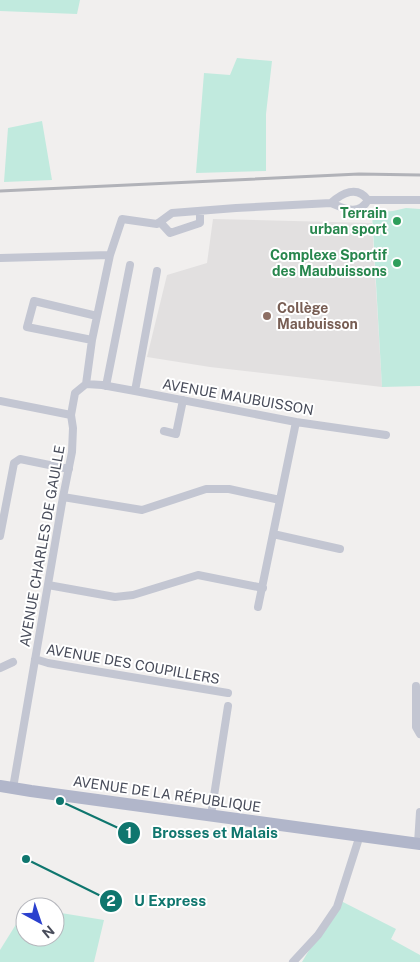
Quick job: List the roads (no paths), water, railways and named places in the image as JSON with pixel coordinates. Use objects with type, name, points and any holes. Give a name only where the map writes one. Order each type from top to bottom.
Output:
[{"type":"main road","name":"AVENUE DE LA RÉPUBLIQUE","points":[[6,787],[419,844]]},
{"type":"street","points":[[331,203],[347,192],[359,192],[364,194],[368,200]]},
{"type":"street","points":[[368,200],[420,200]]},
{"type":"street","points":[[200,211],[200,223],[170,233],[160,222],[172,213],[236,208],[331,203],[346,209],[357,210],[364,206],[368,200]]},
{"type":"street","name":"AVENUE CHARLES DE GAULLE","points":[[6,787],[35,658],[72,452],[73,428],[71,415],[75,393],[86,384],[92,340],[110,255],[122,219],[157,224],[160,222]]},
{"type":"street","points":[[0,258],[110,255]]},
{"type":"street","points":[[106,386],[130,265]]},
{"type":"street","points":[[135,391],[157,271]]},
{"type":"street","points":[[92,340],[27,327],[34,301],[97,316]]},
{"type":"street","name":"AVENUE MAUBUISSON","points":[[86,384],[135,391],[296,422],[386,435]]},
{"type":"street","points":[[164,432],[176,434],[183,400]]},
{"type":"street","points":[[0,401],[71,415]]},
{"type":"street","points":[[258,607],[296,422]]},
{"type":"street","points":[[0,536],[14,463],[20,459],[69,468]]},
{"type":"street","points":[[63,497],[142,510],[206,489],[229,489],[280,500]]},
{"type":"street","points":[[273,534],[340,549]]},
{"type":"street","points":[[48,585],[115,597],[133,595],[198,575],[262,588]]},
{"type":"street","name":"AVENUE DES COUPILLERS","points":[[35,658],[48,663],[228,693]]},
{"type":"street","points":[[0,668],[13,662]]},
{"type":"street","points":[[416,686],[416,727],[420,734]]},
{"type":"street","points":[[211,815],[228,706]]},
{"type":"street","points":[[419,844],[420,812]]},
{"type":"street","points":[[292,962],[318,935],[337,906],[360,835]]},
{"type":"railway","points":[[0,191],[359,174],[420,175]]},
{"type":"place","name":"Terrain urban sport","points":[[397,221]]},
{"type":"place","name":"Complexe Sportif des Maubuissons","points":[[397,263]]},
{"type":"place","name":"Collège Maubuisson","points":[[267,316]]},
{"type":"place","name":"Brosses et Malais","points":[[60,801]]},
{"type":"place","name":"U Express","points":[[26,859]]}]
